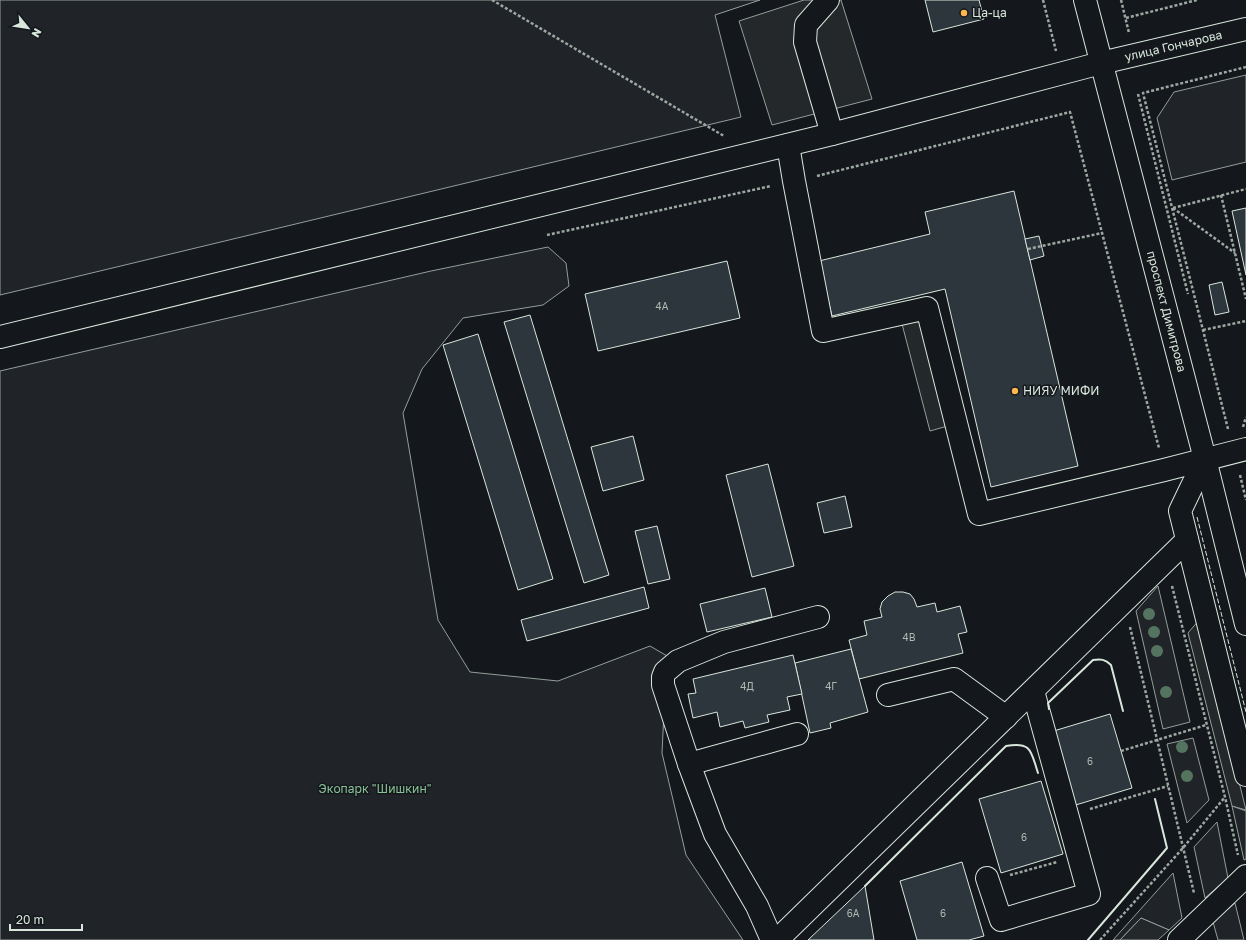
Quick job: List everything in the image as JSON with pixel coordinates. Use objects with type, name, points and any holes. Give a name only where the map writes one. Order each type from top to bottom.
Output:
[{"type":"main road","points":[[828,0],[806,25],[805,42],[832,134]]},
{"type":"main road","name":"проспект Димитрова","points":[[1085,0],[1205,460],[1246,624]]},
{"type":"main road","name":"улица Гончарова","points":[[0,337],[788,145],[1101,63],[1246,29]]},
{"type":"main road","points":[[788,145],[823,331],[927,308],[979,514],[1205,460],[1240,450]]},
{"type":"main road","points":[[1205,460],[1180,511],[1246,775]]},
{"type":"main road","points":[[777,940],[1187,540]]},
{"type":"main road","points":[[772,940],[757,906],[715,834],[689,764],[663,685],[663,677],[665,672],[678,661],[724,642],[818,617]]},
{"type":"main road","points":[[888,695],[954,679],[1006,717]]},
{"type":"main road","points":[[987,880],[1001,920],[1089,894],[1033,691]]},
{"type":"main road","points":[[689,764],[797,734]]},
{"type":"main road","points":[[1179,940],[1246,876]]},
{"type":"path","points":[[492,0],[754,153]]},
{"type":"path","points":[[1043,0],[1056,52]]},
{"type":"path","points":[[1121,0],[1135,55]]},
{"type":"path","points":[[1126,18],[1197,0]]},
{"type":"path","points":[[1246,66],[1143,93],[1203,330],[1240,450],[1246,500]]},
{"type":"path","points":[[1173,208],[1246,189]]},
{"type":"path","points":[[1221,195],[1246,299]]},
{"type":"path","points":[[1173,208],[1235,253]]},
{"type":"path","points":[[1028,249],[1102,233]]},
{"type":"path","points":[[1203,330],[1246,321]]},
{"type":"path","points":[[1124,602],[1201,919]]},
{"type":"path","points":[[1121,751],[1206,725]]},
{"type":"path","points":[[1067,815],[1168,786]]},
{"type":"path","points":[[1100,940],[1183,848],[1225,797]]},
{"type":"path","points":[[987,880],[1079,856]]},
{"type":"green space","points":[[0,0],[760,0],[715,15],[741,117],[0,295]]},
{"type":"green space","points":[[1246,75],[1246,162],[1172,180],[1157,118],[1174,92]]},
{"type":"green space","name":"Экопарк \"Шишкин\"","points":[[548,247],[566,263],[569,286],[543,305],[463,318],[422,369],[403,413],[438,620],[470,672],[558,681],[650,646],[674,660],[665,691],[662,753],[686,855],[743,940],[0,940],[0,371],[431,271]]},
{"type":"green space","points":[[1158,586],[1190,722],[1163,729],[1136,611]]},
{"type":"green space","points":[[1193,738],[1209,800],[1187,823],[1167,744]]},
{"type":"green space","points":[[1232,806],[1246,811],[1246,859],[1244,860]]},
{"type":"green space","points":[[1217,822],[1228,878],[1205,898],[1194,847]]},
{"type":"green space","points":[[1173,873],[1182,918],[1169,930],[1141,918],[1120,940],[1113,940]]},
{"type":"green space","points":[[1235,903],[1244,940],[1218,940],[1213,922]]},
{"type":"shaded area","points":[[804,0],[841,0],[872,99],[772,125],[739,21]]},
{"type":"shaded area","points":[[923,318],[951,425],[930,431],[902,324]]},
{"type":"shaded area","points":[[1199,620],[1246,810],[1232,806],[1188,633]]},
{"type":"shaded area","points":[[1141,918],[1169,930],[1158,940],[1120,940]]},
{"type":"building","points":[[925,0],[979,0],[984,19],[933,32]]},
{"type":"building","name":"НИЯУ МИФИ","points":[[1014,191],[1078,466],[991,487],[945,289],[832,316],[819,261],[930,234],[925,212]]},
{"type":"building","points":[[1246,208],[1246,275],[1232,211]]},
{"type":"building","points":[[1039,236],[1044,256],[1030,260],[1025,239]]},
{"type":"building","points":[[727,261],[740,318],[598,351],[585,294]]},
{"type":"building","points":[[1222,282],[1229,312],[1215,315],[1209,285]]},
{"type":"building","points":[[530,315],[609,575],[584,583],[504,322]]},
{"type":"building","points":[[478,334],[553,579],[518,590],[443,345]]},
{"type":"building","points":[[633,436],[644,480],[603,491],[591,447]]},
{"type":"building","points":[[768,464],[794,566],[752,577],[726,475]]},
{"type":"building","points":[[845,496],[852,527],[824,533],[817,503]]},
{"type":"building","points":[[657,526],[670,579],[648,584],[635,531]]},
{"type":"building","points":[[644,587],[649,608],[527,641],[521,620]]},
{"type":"building","points":[[765,588],[772,617],[707,632],[700,604]]},
{"type":"building","points":[[895,592],[910,594],[917,607],[935,603],[937,612],[960,606],[967,632],[958,634],[963,653],[859,679],[849,640],[867,635],[864,621],[882,617],[880,609],[882,602]]},
{"type":"building","points":[[851,649],[868,712],[830,723],[831,728],[810,733],[795,663]]},
{"type":"building","points":[[793,655],[802,694],[787,697],[790,710],[767,715],[769,722],[745,728],[743,721],[720,727],[717,712],[693,718],[688,694],[696,693],[693,679]]},
{"type":"building","points":[[1110,714],[1132,788],[1069,807],[1047,733]]},
{"type":"building","points":[[1041,781],[1063,854],[1001,873],[979,799]]},
{"type":"building","points":[[962,862],[984,936],[969,940],[917,940],[900,881]]},
{"type":"building","points":[[865,886],[874,940],[808,940]]},
{"type":"fence","points":[[1197,517],[1246,712]]},
{"type":"wall","points":[[1049,709],[1048,703],[1093,660],[1101,660],[1111,665],[1123,711]]},
{"type":"wall","points":[[865,886],[1006,746],[1021,745],[1026,747],[1032,754],[1038,773]]},
{"type":"wall","points":[[1088,940],[1167,848],[1155,799]]},
{"type":"place","name":"Ца-ца","points":[[964,13]]},
{"type":"place","name":"НИЯУ МИФИ","points":[[1015,391]]}]
